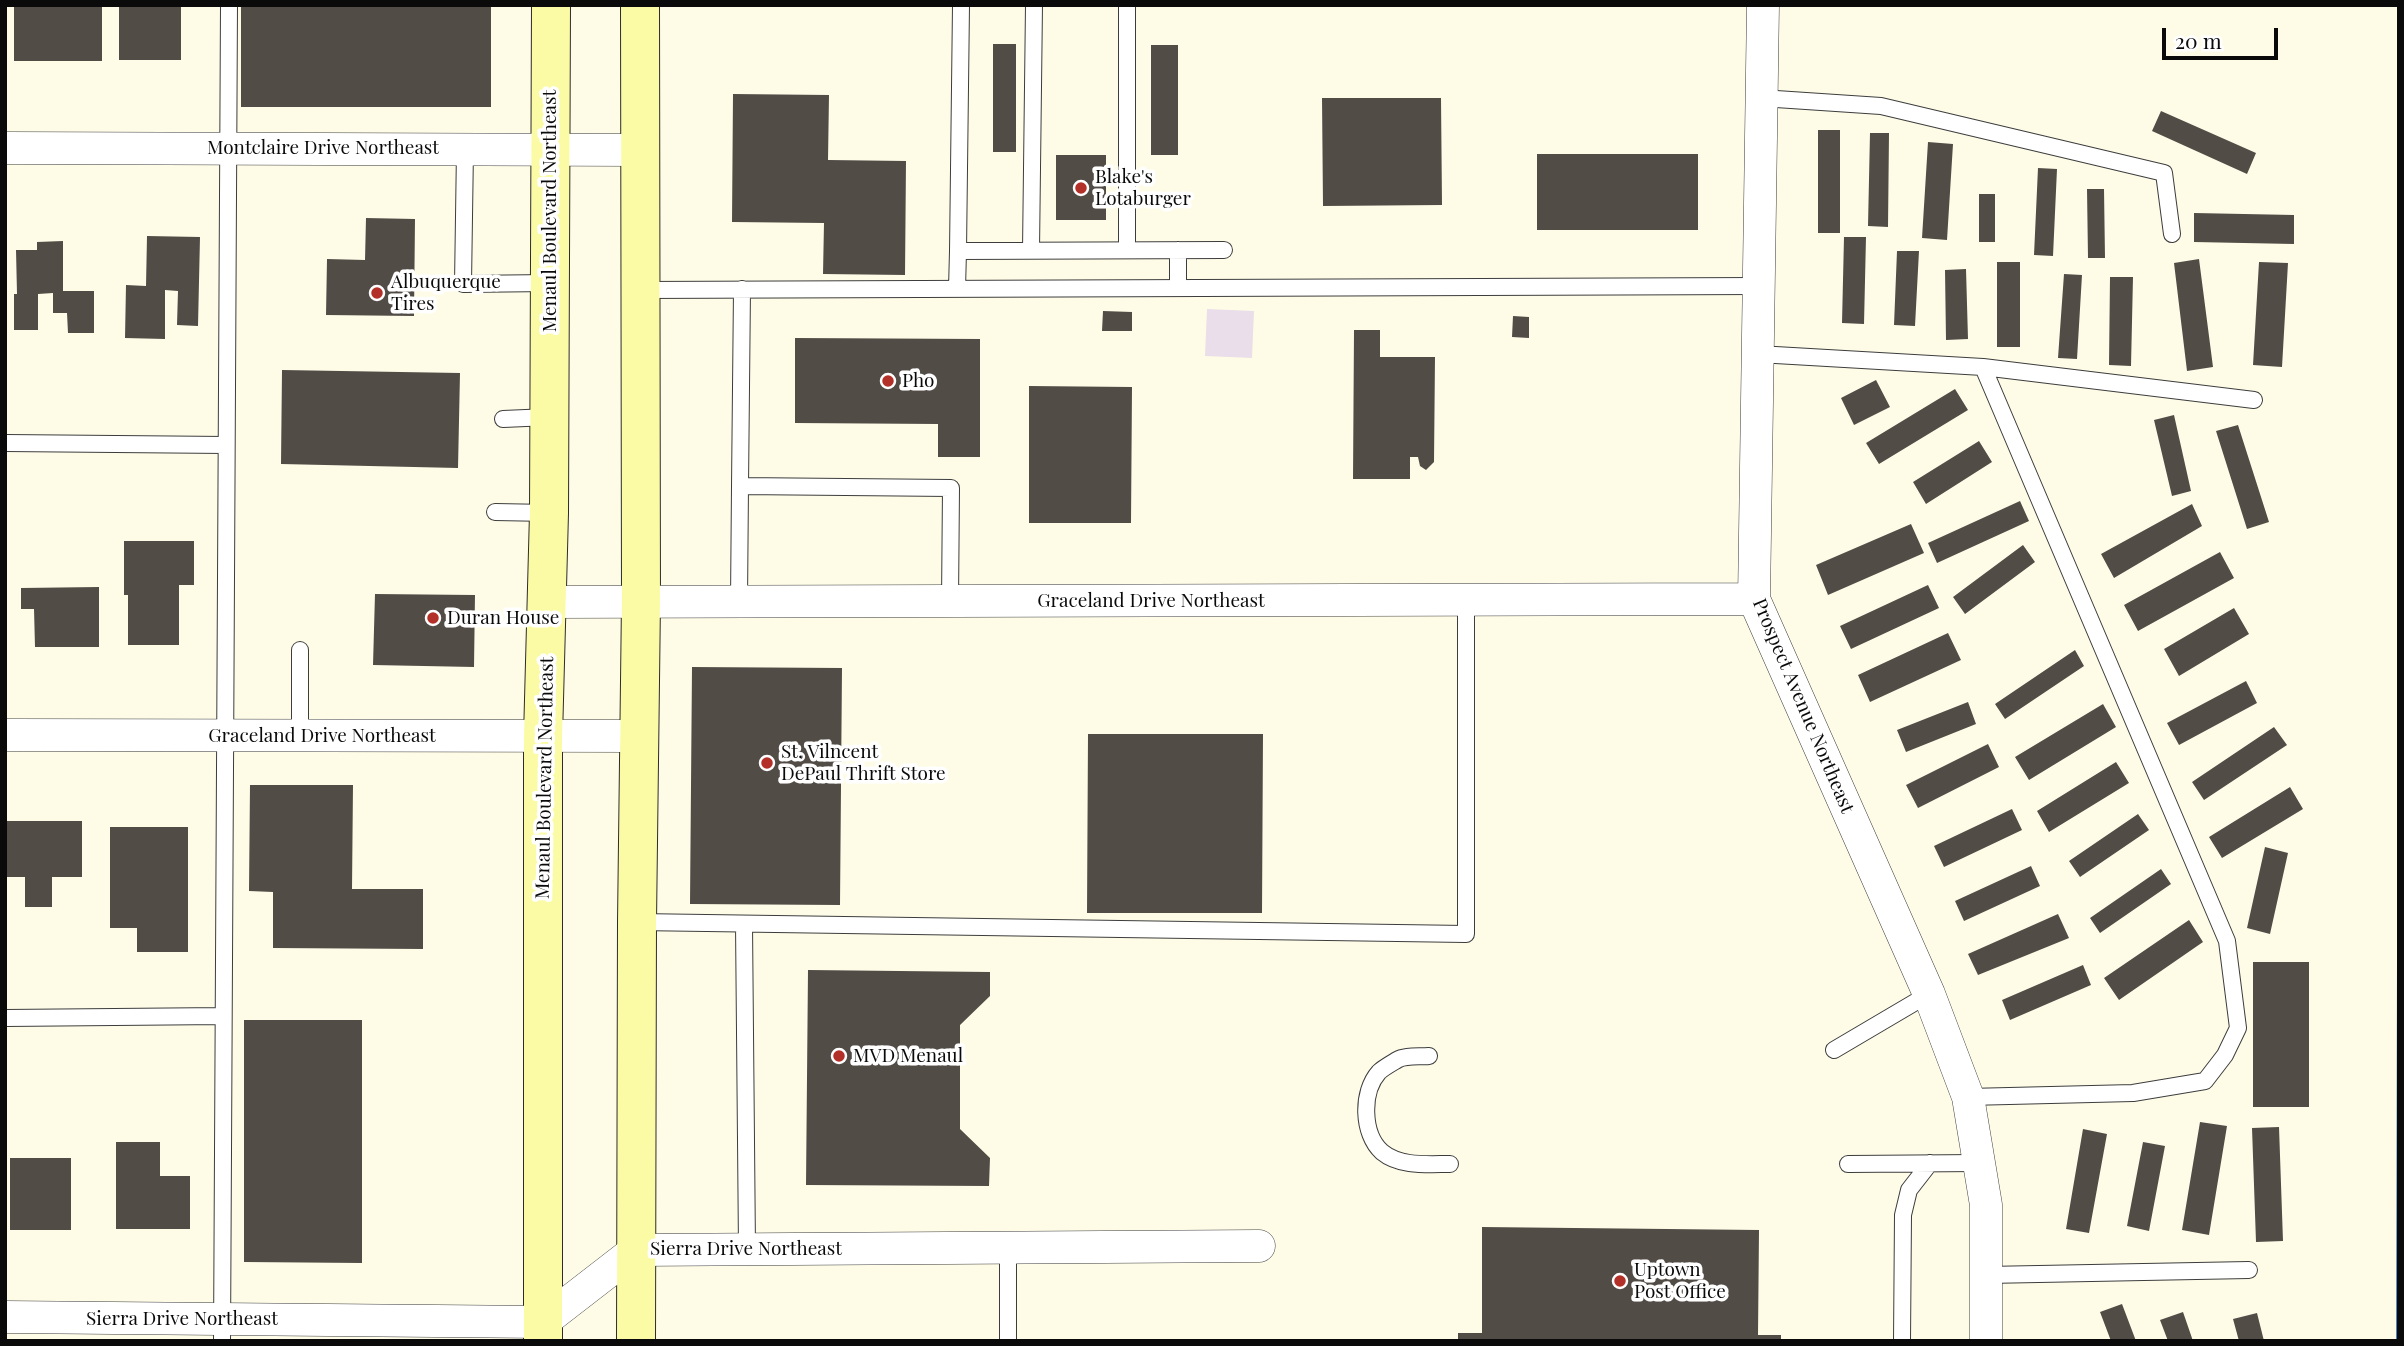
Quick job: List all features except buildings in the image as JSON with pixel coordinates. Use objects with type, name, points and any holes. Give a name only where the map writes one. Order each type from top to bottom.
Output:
[{"type":"main road","name":"Menaul Boulevard Northeast","points":[[543,1331],[543,737],[549,513],[551,5]]},
{"type":"main road","points":[[636,1341],[641,601],[640,5]]},
{"type":"street","name":"Prospect Avenue Northeast","points":[[1763,5],[1754,599],[1929,994],[1968,1097],[1986,1205],[1986,1341]]},
{"type":"street","name":"Montclaire Drive Northeast","points":[[5,148],[641,150]]},
{"type":"street","name":"Graceland Drive Northeast","points":[[548,602],[1754,599]]},
{"type":"street","name":"Graceland Drive Northeast","points":[[5,735],[639,736]]},
{"type":"street","name":"Sierra Drive Northeast","points":[[5,1317],[222,1330],[543,1331],[636,1250],[1259,1246]]},
{"type":"lane","points":[[222,1330],[229,5]]},
{"type":"lane","points":[[957,289],[961,5]]},
{"type":"lane","points":[[1031,250],[1034,5]]},
{"type":"lane","points":[[1127,5],[1127,250]]},
{"type":"lane","points":[[1761,98],[1881,106],[2164,173],[2172,234]]},
{"type":"lane","points":[[466,149],[463,284],[549,283]]},
{"type":"lane","points":[[1178,250],[1178,288]]},
{"type":"lane","points":[[958,251],[1224,250]]},
{"type":"lane","points":[[641,290],[1759,286]]},
{"type":"lane","points":[[739,601],[742,289]]},
{"type":"lane","points":[[1758,354],[1983,368],[2254,400]]},
{"type":"lane","points":[[1968,1097],[2133,1093],[2205,1081],[2225,1055],[2238,1028],[2227,941],[1983,368]]},
{"type":"lane","points":[[503,419],[549,417]]},
{"type":"lane","points":[[5,443],[226,445]]},
{"type":"lane","points":[[740,486],[951,488],[950,601]]},
{"type":"lane","points":[[495,512],[549,513]]},
{"type":"lane","points":[[637,922],[1466,934],[1466,600]]},
{"type":"lane","points":[[300,650],[300,736]]},
{"type":"lane","points":[[744,924],[747,1249]]},
{"type":"lane","points":[[1834,1049],[1929,994]]},
{"type":"lane","points":[[5,1018],[223,1016]]},
{"type":"lane","points":[[1429,1056],[1400,1058],[1379,1072],[1371,1087],[1365,1110],[1370,1133],[1382,1152],[1401,1162],[1450,1164]]},
{"type":"lane","points":[[1902,1341],[1903,1215],[1909,1190],[1930,1163]]},
{"type":"lane","points":[[1848,1164],[1979,1163]]},
{"type":"lane","points":[[1008,1248],[1008,1341]]},
{"type":"lane","points":[[1986,1275],[2249,1270]]},
{"type":"shaded area","points":[[1207,309],[1254,311],[1252,358],[1205,356]]},
{"type":"water","points":[[2399,578],[2399,1341],[2397,1341]]},
{"type":"place","name":"Blake's Lotaburger","points":[[1081,188]]},
{"type":"place","name":"Albuquerque Tires","points":[[377,293]]},
{"type":"place","name":"Pho","points":[[888,381]]},
{"type":"place","name":"Duran House","points":[[433,618]]},
{"type":"place","name":"St. Vilncent DePaul Thrift Store","points":[[767,763]]},
{"type":"place","name":"MVD Menaul","points":[[839,1056]]},
{"type":"place","name":"Uptown Post Office","points":[[1620,1281]]}]
